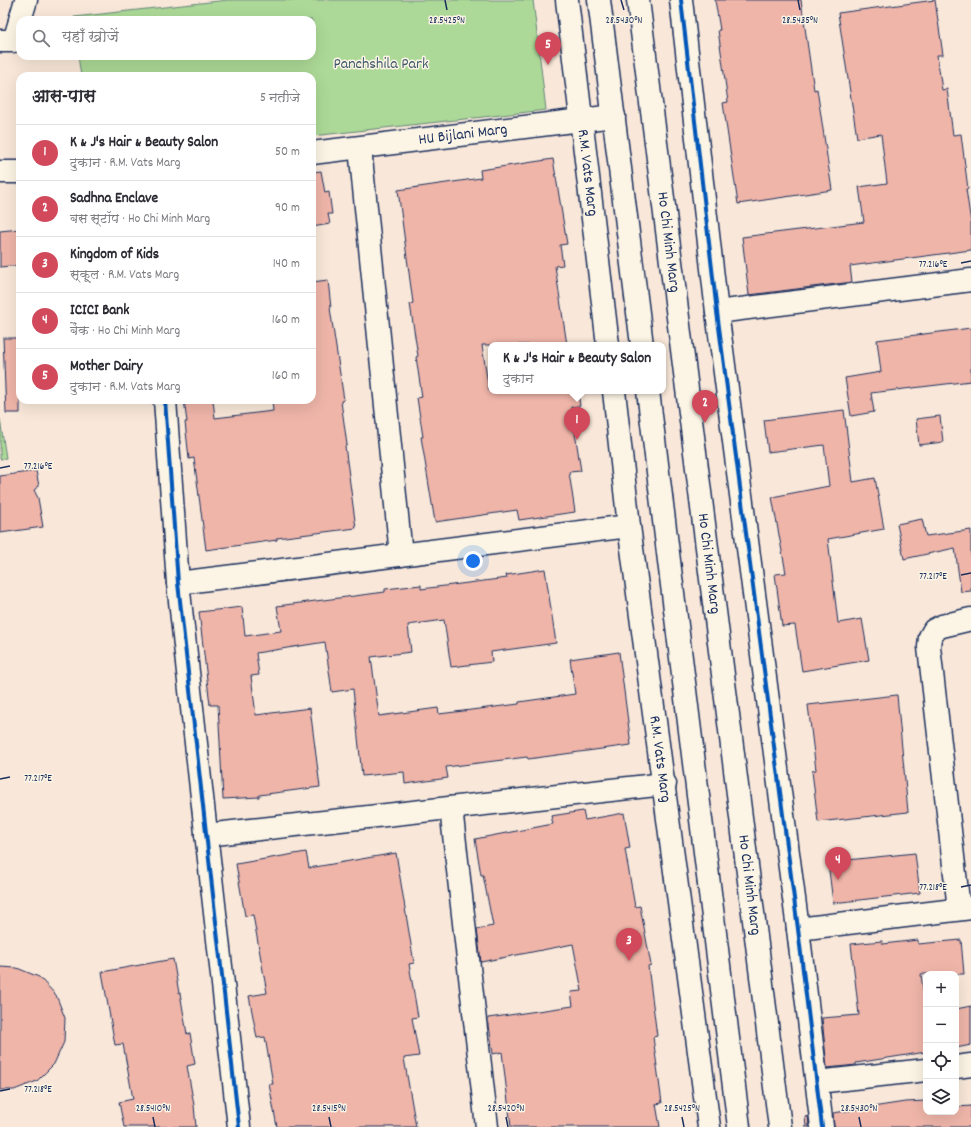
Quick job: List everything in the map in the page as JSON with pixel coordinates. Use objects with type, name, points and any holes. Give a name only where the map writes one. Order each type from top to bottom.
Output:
[{"type":"street","points":[[21,16],[26,0]]},
{"type":"street","name":"R.M. Vats Marg","points":[[567,0],[608,342]]},
{"type":"street","points":[[599,0],[642,342]]},
{"type":"street","name":"Ho Chi Minh Marg","points":[[638,0],[780,1127]]},
{"type":"street","points":[[681,0],[718,312],[798,929],[822,1127]]},
{"type":"street","points":[[0,41],[14,41],[16,34]]},
{"type":"street","name":"HU Bijlani Marg","points":[[316,153],[614,116]]},
{"type":"street","points":[[360,148],[401,555]]},
{"type":"street","points":[[0,172],[16,172]]},
{"type":"street","points":[[718,312],[971,280]]},
{"type":"street","name":"R.M. Vats Marg","points":[[614,394],[629,526],[665,784],[709,1127]]},
{"type":"street","points":[[648,394],[740,1127]]},
{"type":"street","points":[[165,404],[178,583],[239,1127]]},
{"type":"street","points":[[178,583],[629,526]]},
{"type":"street","points":[[798,929],[965,909],[929,647],[930,637],[934,630],[942,626],[971,619]]},
{"type":"street","points":[[206,835],[665,784]]},
{"type":"street","points":[[451,808],[487,1127]]},
{"type":"street","points":[[959,1067],[971,1065]]},
{"type":"street","points":[[817,1082],[923,1070]]},
{"type":"green space","name":"Panchshila Park","points":[[228,0],[533,0],[546,110],[316,136],[316,72],[80,72],[79,60],[316,60],[316,16],[83,16]]},
{"type":"green space","points":[[0,419],[6,458],[0,459]]},
{"type":"building","points":[[715,0],[801,0],[814,90],[817,89],[832,190],[738,204],[723,103],[728,102]]},
{"type":"building","points":[[935,0],[943,55],[937,55],[942,90],[947,89],[953,135],[961,134],[971,223],[971,250],[850,266],[852,282],[749,295],[742,237],[864,222],[859,187],[887,183],[881,134],[857,138],[838,13]]},
{"type":"building","points":[[553,159],[567,244],[560,245],[563,265],[555,266],[567,342],[488,342],[488,345],[482,345],[488,394],[578,394],[580,406],[571,407],[581,471],[569,472],[575,512],[519,520],[517,510],[435,522],[421,437],[423,437],[417,398],[422,397],[416,357],[418,356],[410,304],[413,303],[398,190],[481,178],[480,170]]},
{"type":"building","points":[[321,171],[325,193],[329,192],[332,214],[328,214],[330,224],[316,226],[316,172]]},
{"type":"building","points":[[16,229],[16,265],[0,267],[0,231]]},
{"type":"building","points":[[328,280],[330,308],[344,400],[341,401],[347,445],[345,446],[356,528],[277,538],[277,540],[206,550],[194,458],[189,459],[185,404],[213,404],[215,418],[273,411],[272,404],[316,404],[316,282]]},
{"type":"building","points":[[971,328],[971,381],[871,393],[874,412],[851,416],[845,378],[881,372],[877,340]]},
{"type":"building","points":[[3,338],[16,338],[16,404],[20,404],[20,413],[6,413]]},
{"type":"building","points":[[844,410],[853,482],[875,478],[884,529],[828,539],[838,623],[862,619],[869,660],[802,671],[795,625],[782,626],[775,574],[786,573],[772,497],[829,486],[824,445],[768,452],[764,420]]},
{"type":"building","points":[[940,416],[943,442],[919,445],[916,419]]},
{"type":"building","points":[[36,471],[39,486],[34,490],[38,498],[43,527],[0,533],[0,476]]},
{"type":"building","points":[[922,519],[926,536],[971,530],[971,591],[961,592],[955,548],[904,559],[897,524]]},
{"type":"building","points":[[545,569],[556,643],[491,652],[492,662],[451,667],[444,620],[408,625],[411,652],[371,657],[379,716],[438,708],[439,714],[519,704],[519,702],[575,694],[570,659],[619,652],[631,745],[528,759],[527,757],[446,767],[448,778],[405,784],[404,772],[362,776],[353,689],[332,692],[325,642],[256,653],[259,675],[251,676],[256,715],[310,708],[320,787],[259,795],[259,797],[223,799],[218,705],[210,705],[199,612],[242,607],[245,636],[281,631],[277,606],[385,592],[385,589],[421,585],[421,589],[507,578],[506,575]]},
{"type":"building","points":[[897,695],[908,812],[818,822],[812,771],[816,770],[808,705]]},
{"type":"building","points":[[583,811],[585,820],[624,813],[630,848],[625,849],[635,907],[640,906],[651,965],[648,966],[657,1036],[653,1037],[662,1103],[656,1104],[660,1127],[511,1127],[502,1052],[493,1054],[488,1018],[573,1006],[571,992],[582,991],[573,944],[481,962],[477,929],[493,926],[483,875],[481,875],[475,839],[553,824],[551,816]]},
{"type":"building","points":[[306,852],[309,868],[396,853],[414,963],[409,964],[418,1017],[412,1018],[419,1056],[404,1058],[416,1127],[277,1127],[269,1084],[273,1084],[265,1037],[257,1038],[249,996],[267,993],[253,915],[245,916],[236,864]]},
{"type":"building","points":[[915,853],[920,893],[833,903],[828,862]]},
{"type":"building","points":[[918,940],[918,944],[961,940],[964,974],[959,974],[959,971],[923,971],[923,974],[921,974],[923,990],[923,1052],[856,1063],[856,1065],[827,1068],[822,1018],[859,1015],[851,944],[882,941],[883,944]]},
{"type":"building","points":[[173,959],[187,1034],[190,1033],[195,1064],[187,1066],[194,1105],[196,1127],[124,1127],[119,1102],[133,1099],[123,1044],[115,1045],[102,972]]},
{"type":"building","points":[[0,967],[17,968],[39,977],[56,995],[65,1018],[64,1042],[54,1064],[37,1081],[14,1090],[0,1090]]},
{"type":"building","points":[[971,1006],[971,1045],[959,1047],[959,1043],[959,1008]]},
{"type":"building","points":[[923,1101],[923,1115],[959,1115],[959,1107],[971,1106],[971,1127],[834,1127],[833,1113],[905,1102]]},
{"type":"building","points":[[808,1116],[809,1127],[806,1127],[805,1117]]},
{"type":"cycle path","points":[[681,0],[717,312],[798,929],[822,1127]]},
{"type":"cycle path","points":[[165,404],[178,583],[239,1127]]},
{"type":"place","name":"Mother Dairy","points":[[548,65]]},
{"type":"place","name":"Sadhna Enclave","points":[[705,423]]},
{"type":"place","name":"K & J's Hair & Beauty Salon","points":[[577,440]]},
{"type":"place","name":"ICICI Bank","points":[[838,880]]},
{"type":"place","name":"Kingdom of Kids","points":[[629,961]]}]
